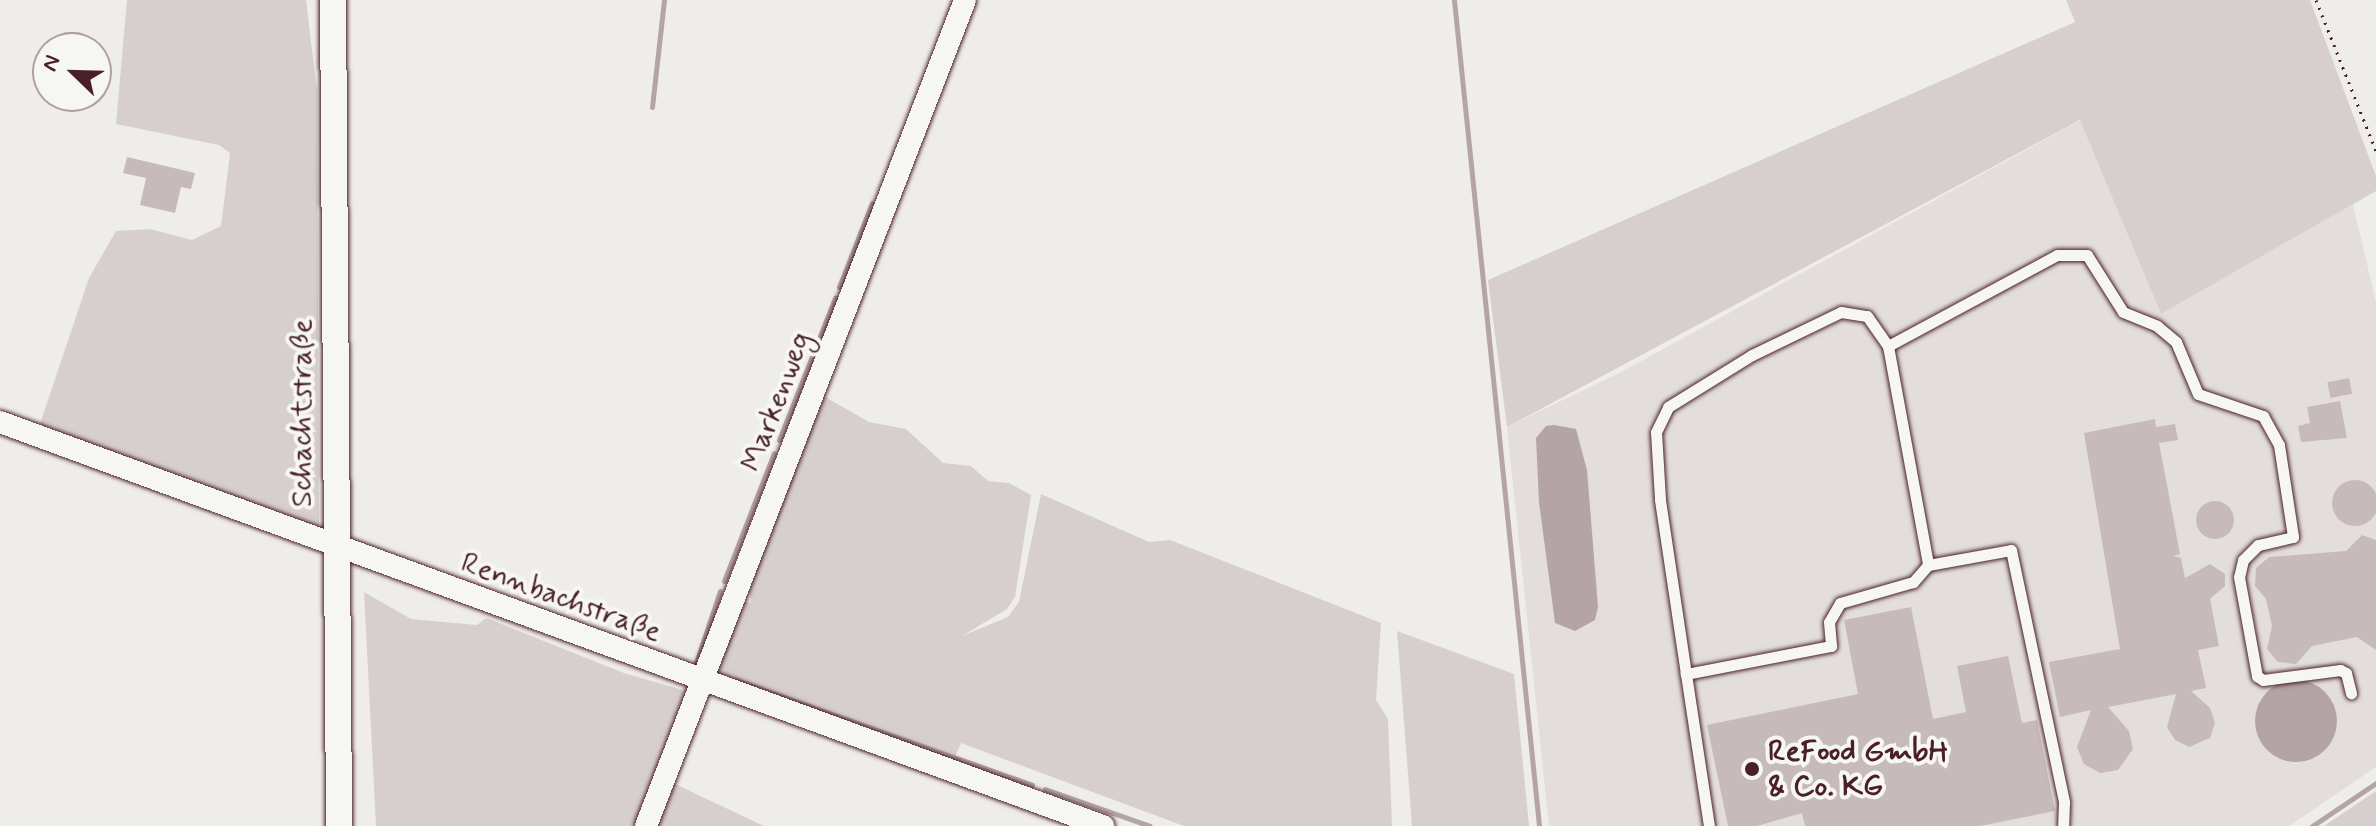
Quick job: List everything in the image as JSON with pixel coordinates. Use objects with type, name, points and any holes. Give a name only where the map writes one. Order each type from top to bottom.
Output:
[{"type":"street","name":"Schachtstraße","points":[[333,0],[339,826]]},
{"type":"street","name":"Markenweg","points":[[646,826],[965,0]]},
{"type":"street","name":"Rennbachstraße","points":[[0,422],[700,682],[1103,826]]},
{"type":"lane","points":[[1888,346],[2057,255],[2087,255],[2123,312],[2157,326],[2176,342],[2198,394],[2263,416],[2279,445],[2293,537],[2258,545],[2243,560],[2239,577],[2257,676],[2263,680],[2332,669],[2346,673],[2351,693]]},
{"type":"lane","points":[[1709,826],[1660,499],[1656,432],[1668,407],[1752,355],[1841,312],[1867,316],[1888,346],[1928,565]]},
{"type":"lane","points":[[1686,674],[1831,646],[1829,622],[1840,603],[1913,582],[1928,565],[2011,550],[2064,802],[2063,826]]},
{"type":"path","points":[[2316,0],[2376,151]]},
{"type":"shaded area","points":[[127,0],[306,0],[317,91],[319,532],[38,430],[89,278],[116,231],[150,229],[192,240],[221,226],[230,153],[219,145],[116,124]]},
{"type":"shaded area","points":[[2066,0],[2310,0],[2376,176],[2376,191],[2161,314],[2080,120],[1507,427],[1488,280],[2075,22]]},
{"type":"shaded area","points":[[2081,120],[2161,314],[2353,204],[2376,302],[2376,767],[2289,826],[1549,826],[1507,427],[1621,372]]},
{"type":"shaded area","points":[[820,394],[869,422],[906,429],[943,463],[971,466],[988,481],[1009,483],[1031,495],[1015,597],[1007,609],[962,636],[1008,617],[1019,602],[1041,494],[1149,542],[1170,540],[1381,623],[1376,700],[1388,719],[1392,826],[1184,826],[961,743],[952,764],[713,680],[737,600],[751,603],[748,580]]},
{"type":"shaded area","points":[[1546,426],[1576,429],[1587,470],[1598,607],[1595,620],[1575,631],[1555,623],[1539,502],[1536,438]]},
{"type":"shaded area","points":[[364,592],[411,619],[477,625],[486,618],[624,673],[686,691],[638,826],[376,826]]},
{"type":"shaded area","points":[[1397,631],[1514,674],[1529,826],[1412,826]]},
{"type":"shaded area","points":[[2296,680],[2312,683],[2325,692],[2334,705],[2337,721],[2334,737],[2325,750],[2312,759],[2296,762],[2280,759],[2267,750],[2258,737],[2255,721],[2258,705],[2267,692],[2280,683]]},
{"type":"shaded area","points":[[673,783],[764,826],[656,826]]},
{"type":"shaded area","points":[[2376,791],[2376,826],[2324,826]]},
{"type":"building","points":[[127,157],[195,173],[191,189],[181,187],[175,213],[140,205],[146,178],[123,173]]},
{"type":"building","points":[[2349,378],[2352,394],[2330,398],[2327,382]]},
{"type":"building","points":[[2340,401],[2347,438],[2301,442],[2298,426],[2310,423],[2307,407]]},
{"type":"building","points":[[2155,419],[2156,427],[2175,424],[2178,440],[2159,443],[2180,554],[2173,556],[2181,558],[2185,578],[2210,564],[2225,574],[2225,586],[2210,599],[2219,646],[2198,650],[2206,688],[2191,691],[2210,708],[2215,723],[2210,738],[2189,747],[2175,740],[2167,727],[2176,694],[2108,707],[2129,731],[2133,749],[2118,770],[2100,773],[2084,764],[2077,747],[2091,710],[2060,717],[2049,662],[2120,649],[2084,433]]},
{"type":"building","points":[[2355,480],[2371,487],[2378,503],[2371,519],[2355,526],[2339,519],[2332,503],[2339,487]]},
{"type":"building","points":[[2215,501],[2229,506],[2234,520],[2229,534],[2215,539],[2201,534],[2196,520],[2201,506]]},
{"type":"building","points":[[2362,535],[2376,540],[2376,650],[2357,637],[2312,646],[2296,664],[2278,662],[2267,649],[2272,626],[2266,599],[2255,586],[2256,568],[2269,557],[2346,551]]},
{"type":"building","points":[[1911,607],[1933,719],[1966,712],[1957,666],[2008,656],[2022,723],[2037,720],[2055,811],[1980,826],[1805,826],[1802,813],[1757,826],[1728,826],[1707,725],[1858,694],[1844,620]]},
{"type":"waterway","points":[[652,107],[664,0]]},
{"type":"waterway","points":[[1454,0],[1539,826]]},
{"type":"waterway","points":[[839,287],[872,203]]},
{"type":"waterway","points":[[779,440],[835,298]]},
{"type":"waterway","points":[[724,581],[774,453]]},
{"type":"waterway","points":[[695,666],[720,591]]},
{"type":"waterway","points":[[736,680],[1032,785]]},
{"type":"waterway","points":[[2312,826],[2376,783]]},
{"type":"waterway","points":[[1045,789],[1150,826]]},
{"type":"place","name":"ReFood GmbH & Co. KG","points":[[1752,769]]}]
